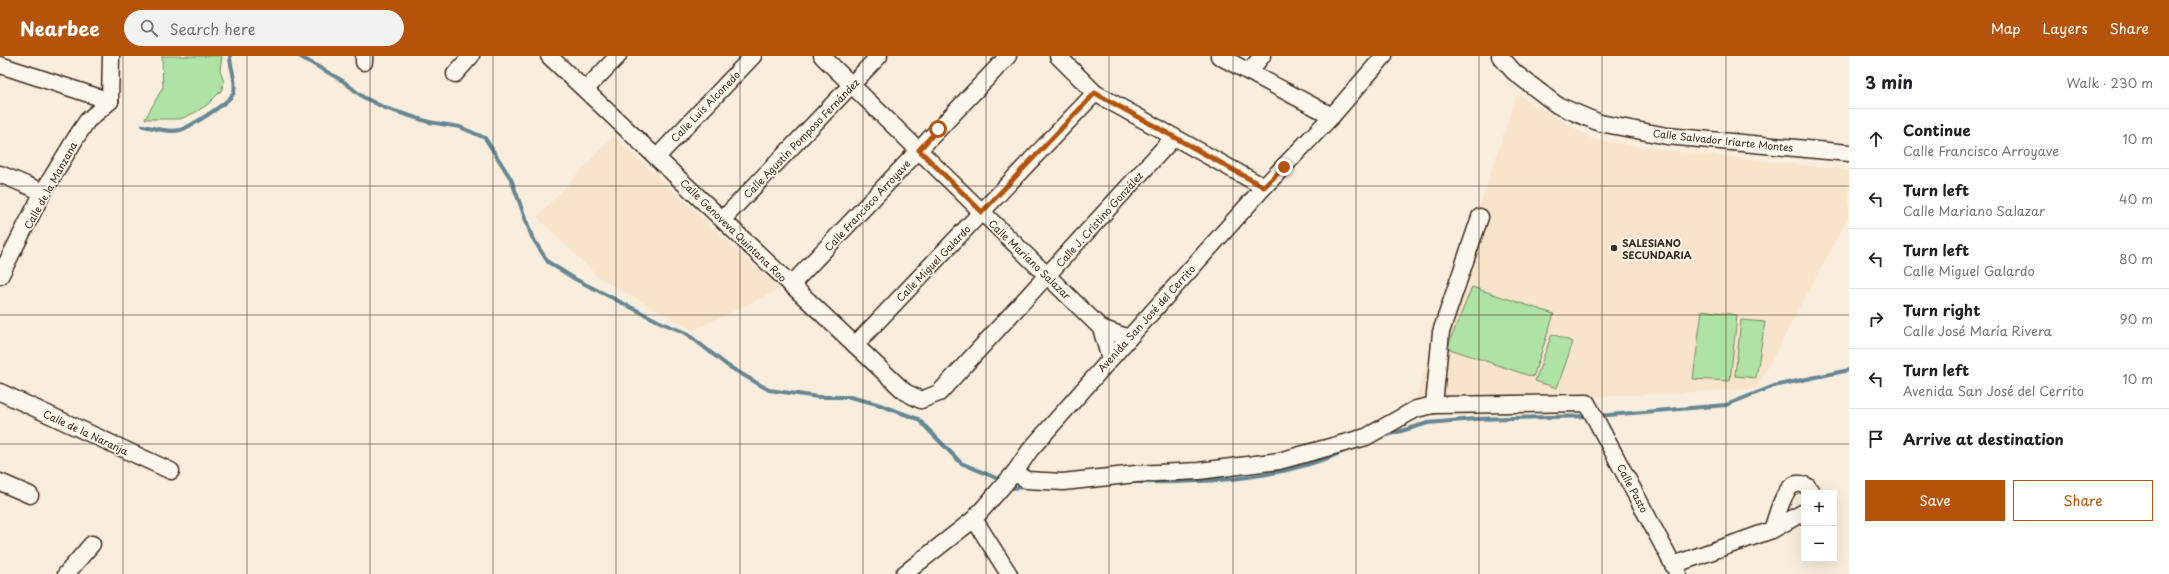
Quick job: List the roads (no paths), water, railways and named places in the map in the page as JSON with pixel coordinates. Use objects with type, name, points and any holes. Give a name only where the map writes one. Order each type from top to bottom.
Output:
[{"type":"street","points":[[0,65],[20,64],[110,101],[111,56]]},
{"type":"street","points":[[455,74],[471,56]]},
{"type":"street","name":"Calle Genoveva Quintana Roo","points":[[549,56],[586,89],[905,392],[921,400]]},
{"type":"street","points":[[586,89],[618,56]]},
{"type":"street","name":"Calle Luis Alconedo","points":[[657,157],[753,56]]},
{"type":"street","name":"Calle Mariano Salazar","points":[[822,56],[1101,328],[1129,338]]},
{"type":"street","name":"Calle Agustín Pomposo Fernández","points":[[723,219],[878,56]]},
{"type":"street","name":"Calle Francisco Arroyave","points":[[791,285],[1008,56]]},
{"type":"street","points":[[1058,56],[1095,93],[1264,187]]},
{"type":"street","points":[[1219,56],[1332,116]]},
{"type":"street","points":[[1249,72],[1262,56]]},
{"type":"street","name":"Avenida San José del Cerrito","points":[[904,574],[922,562],[974,519],[1015,472],[1030,450],[1110,359],[1264,187],[1332,116],[1384,56]]},
{"type":"street","name":"Calle Salvador Iriarte Montes","points":[[1500,56],[1514,72],[1557,105],[1600,123],[1667,136],[1849,153]]},
{"type":"street","name":"Calle Miguel Galardo","points":[[855,345],[1095,93]]},
{"type":"street","name":"Calle de la Manzana","points":[[0,276],[43,192],[87,121],[110,101]]},
{"type":"street","name":"Calle J. Cristino González","points":[[921,400],[939,393],[1174,138]]},
{"type":"street","points":[[0,174],[43,192]]},
{"type":"street","points":[[1015,472],[1026,480],[1063,482],[1136,474],[1199,471],[1279,461],[1366,437],[1416,409],[1434,405],[1441,332],[1480,217]]},
{"type":"street","name":"Calle Mariano Salazar","points":[[1101,328],[1110,359]]},
{"type":"street","name":"Calle de la Naranja","points":[[0,392],[172,471]]},
{"type":"street","name":"Calle Pasto","points":[[1434,405],[1589,407],[1676,570]]},
{"type":"street","points":[[0,482],[30,495]]},
{"type":"street","points":[[1772,530],[1778,510],[1790,487],[1797,484],[1807,486],[1810,490]]},
{"type":"street","points":[[1676,570],[1772,530],[1801,514]]},
{"type":"street","points":[[974,519],[1009,574]]},
{"type":"street","points":[[66,574],[92,544]]},
{"type":"waterway","points":[[143,126],[166,131],[180,130],[219,107],[232,96],[235,88],[230,56]]},
{"type":"waterway","points":[[299,56],[343,81],[363,97],[385,108],[429,122],[460,127],[485,138],[511,179],[532,237],[548,262],[575,279],[662,323],[686,333],[728,366],[769,390],[818,397],[850,397],[877,404],[918,419],[961,463],[996,478]]},
{"type":"waterway","points":[[1597,416],[1726,405],[1774,386],[1849,370]]},
{"type":"waterway","points":[[1381,437],[1428,423],[1475,419],[1590,416]]},
{"type":"waterway","points":[[1130,482],[1185,482],[1241,478],[1295,468],[1347,450]]},
{"type":"waterway","points":[[1010,488],[1028,487]]},
{"type":"place","name":"SALESIANO SECUNDARIA","points":[[1614,248]]}]
